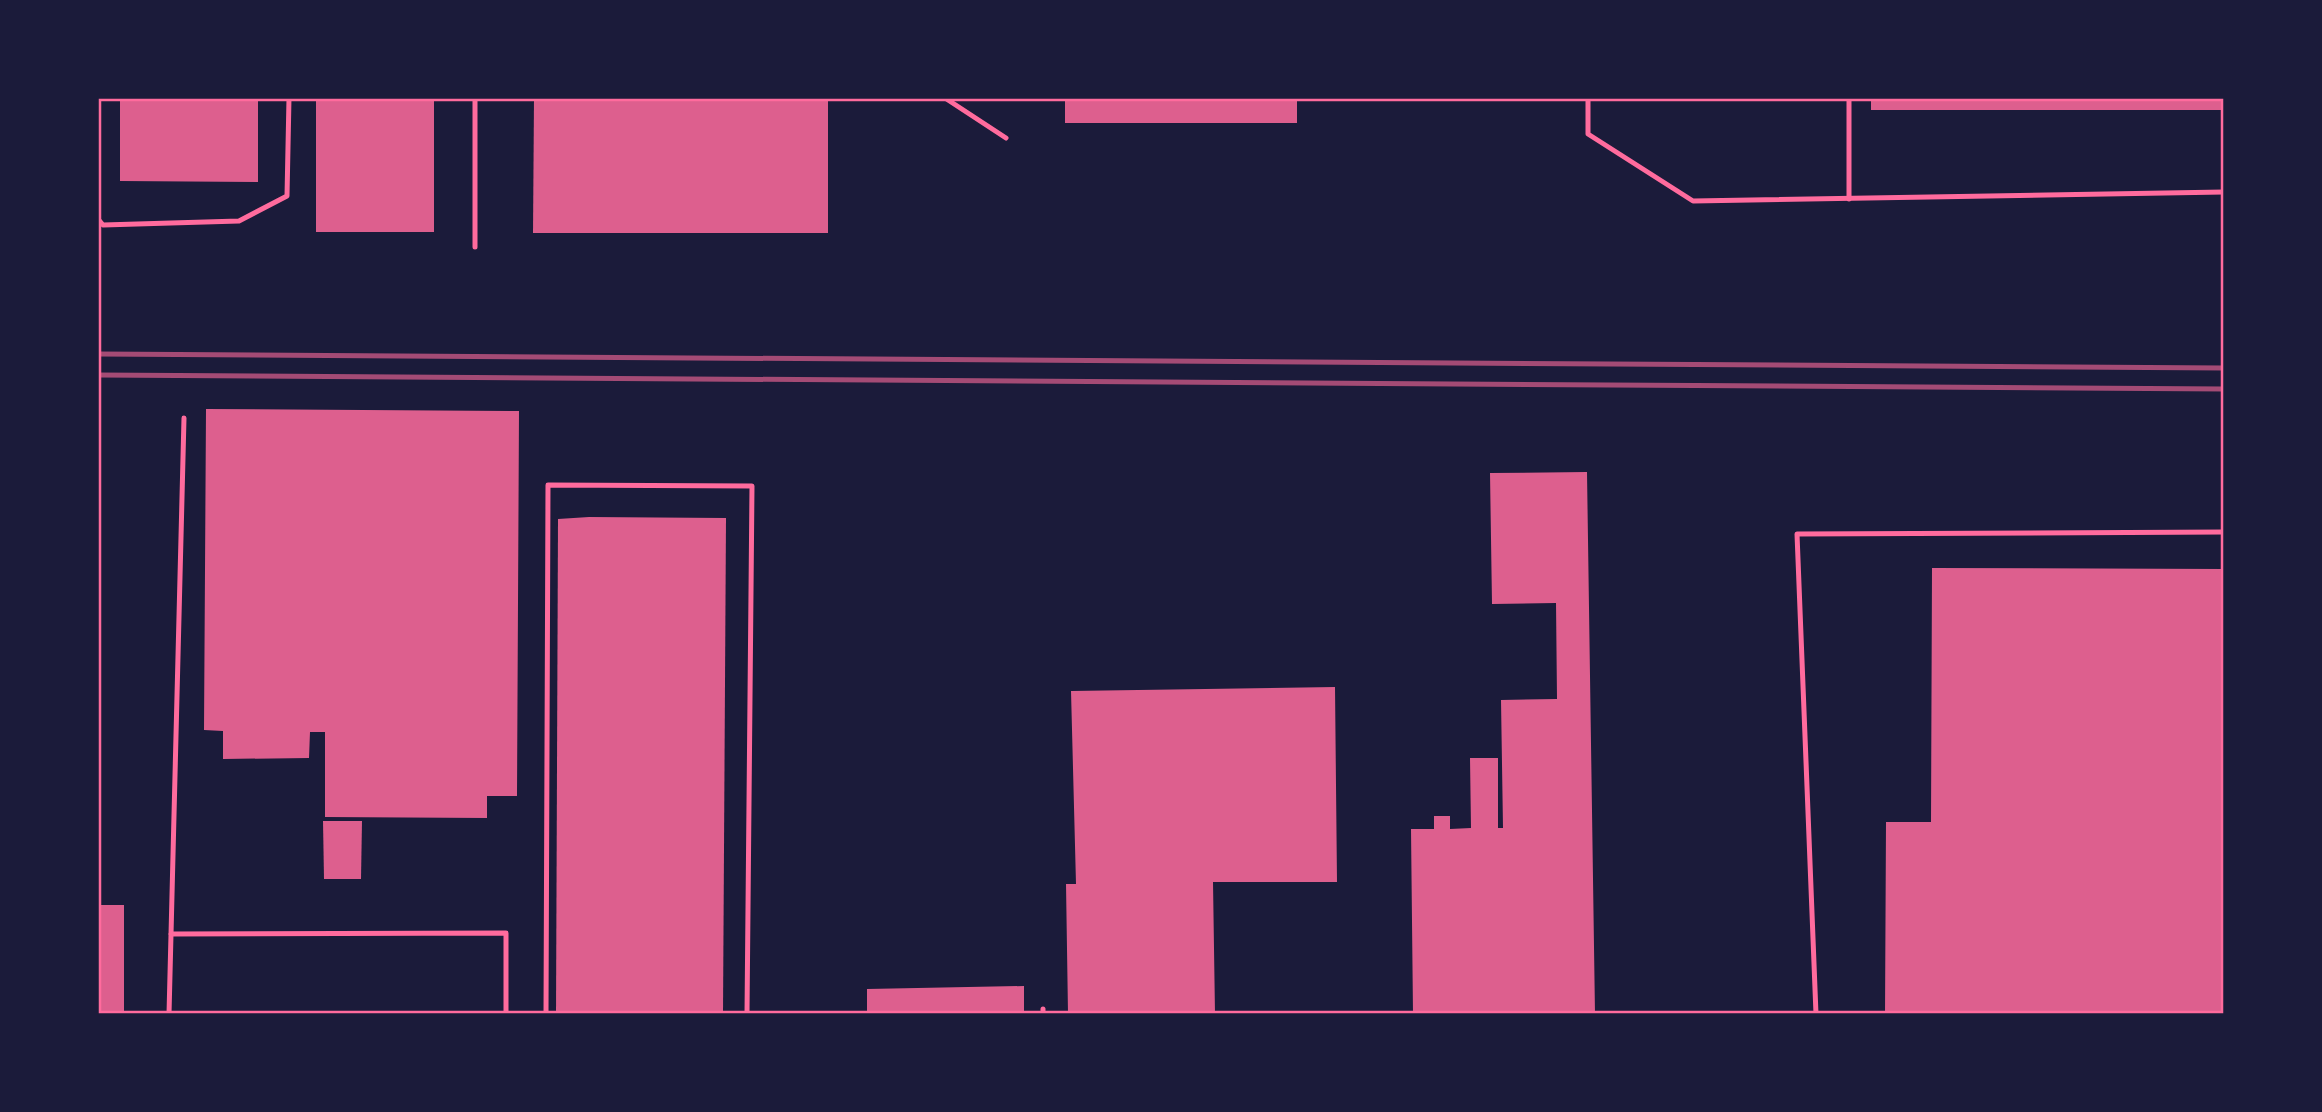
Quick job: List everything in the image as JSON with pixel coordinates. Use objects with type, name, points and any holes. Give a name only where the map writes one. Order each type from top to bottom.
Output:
[{"type":"lane","points":[[98,219],[103,225],[239,221],[287,196],[289,98]]},
{"type":"lane","points":[[475,98],[475,247]]},
{"type":"lane","points":[[945,98],[1006,138]]},
{"type":"lane","points":[[1588,98],[1588,134],[1693,201],[2224,192]]},
{"type":"lane","points":[[1849,98],[1849,199]]},
{"type":"lane","points":[[169,1014],[184,418]]},
{"type":"lane","points":[[545,1014],[548,485],[561,485],[751,486],[747,1014]]},
{"type":"lane","points":[[1816,1014],[1797,534],[2224,532]]},
{"type":"lane","points":[[171,934],[506,933],[506,1014]]},
{"type":"building","points":[[120,98],[258,98],[258,182],[120,181]]},
{"type":"building","points":[[316,98],[434,98],[434,232],[316,232]]},
{"type":"building","points":[[534,98],[828,98],[828,233],[533,233]]},
{"type":"building","points":[[1065,98],[1297,98],[1297,123],[1065,123]]},
{"type":"building","points":[[1871,98],[2224,98],[2224,110],[1871,110]]},
{"type":"building","points":[[206,409],[519,411],[517,796],[487,796],[487,818],[325,817],[325,732],[310,732],[309,758],[223,759],[223,731],[204,730]]},
{"type":"building","points":[[1587,472],[1595,1014],[1413,1014],[1411,829],[1434,829],[1434,816],[1450,816],[1450,829],[1471,828],[1470,758],[1498,758],[1498,828],[1503,828],[1501,700],[1557,699],[1556,603],[1492,604],[1490,473]]},
{"type":"building","points":[[726,518],[723,1014],[556,1014],[558,519]]},
{"type":"building","points":[[1932,568],[2224,569],[2224,1014],[1885,1014],[1886,822],[1931,822]]},
{"type":"building","points":[[1335,687],[1337,882],[1213,882],[1215,1014],[1068,1014],[1066,884],[1076,884],[1071,691]]},
{"type":"building","points":[[323,821],[362,821],[361,879],[324,879]]},
{"type":"building","points":[[98,905],[124,905],[124,1014],[98,1014]]},
{"type":"building","points":[[1024,986],[1024,1014],[867,1014],[867,989]]},
{"type":"railway","points":[[98,354],[2224,368]]},
{"type":"railway","points":[[98,375],[2224,389]]}]
